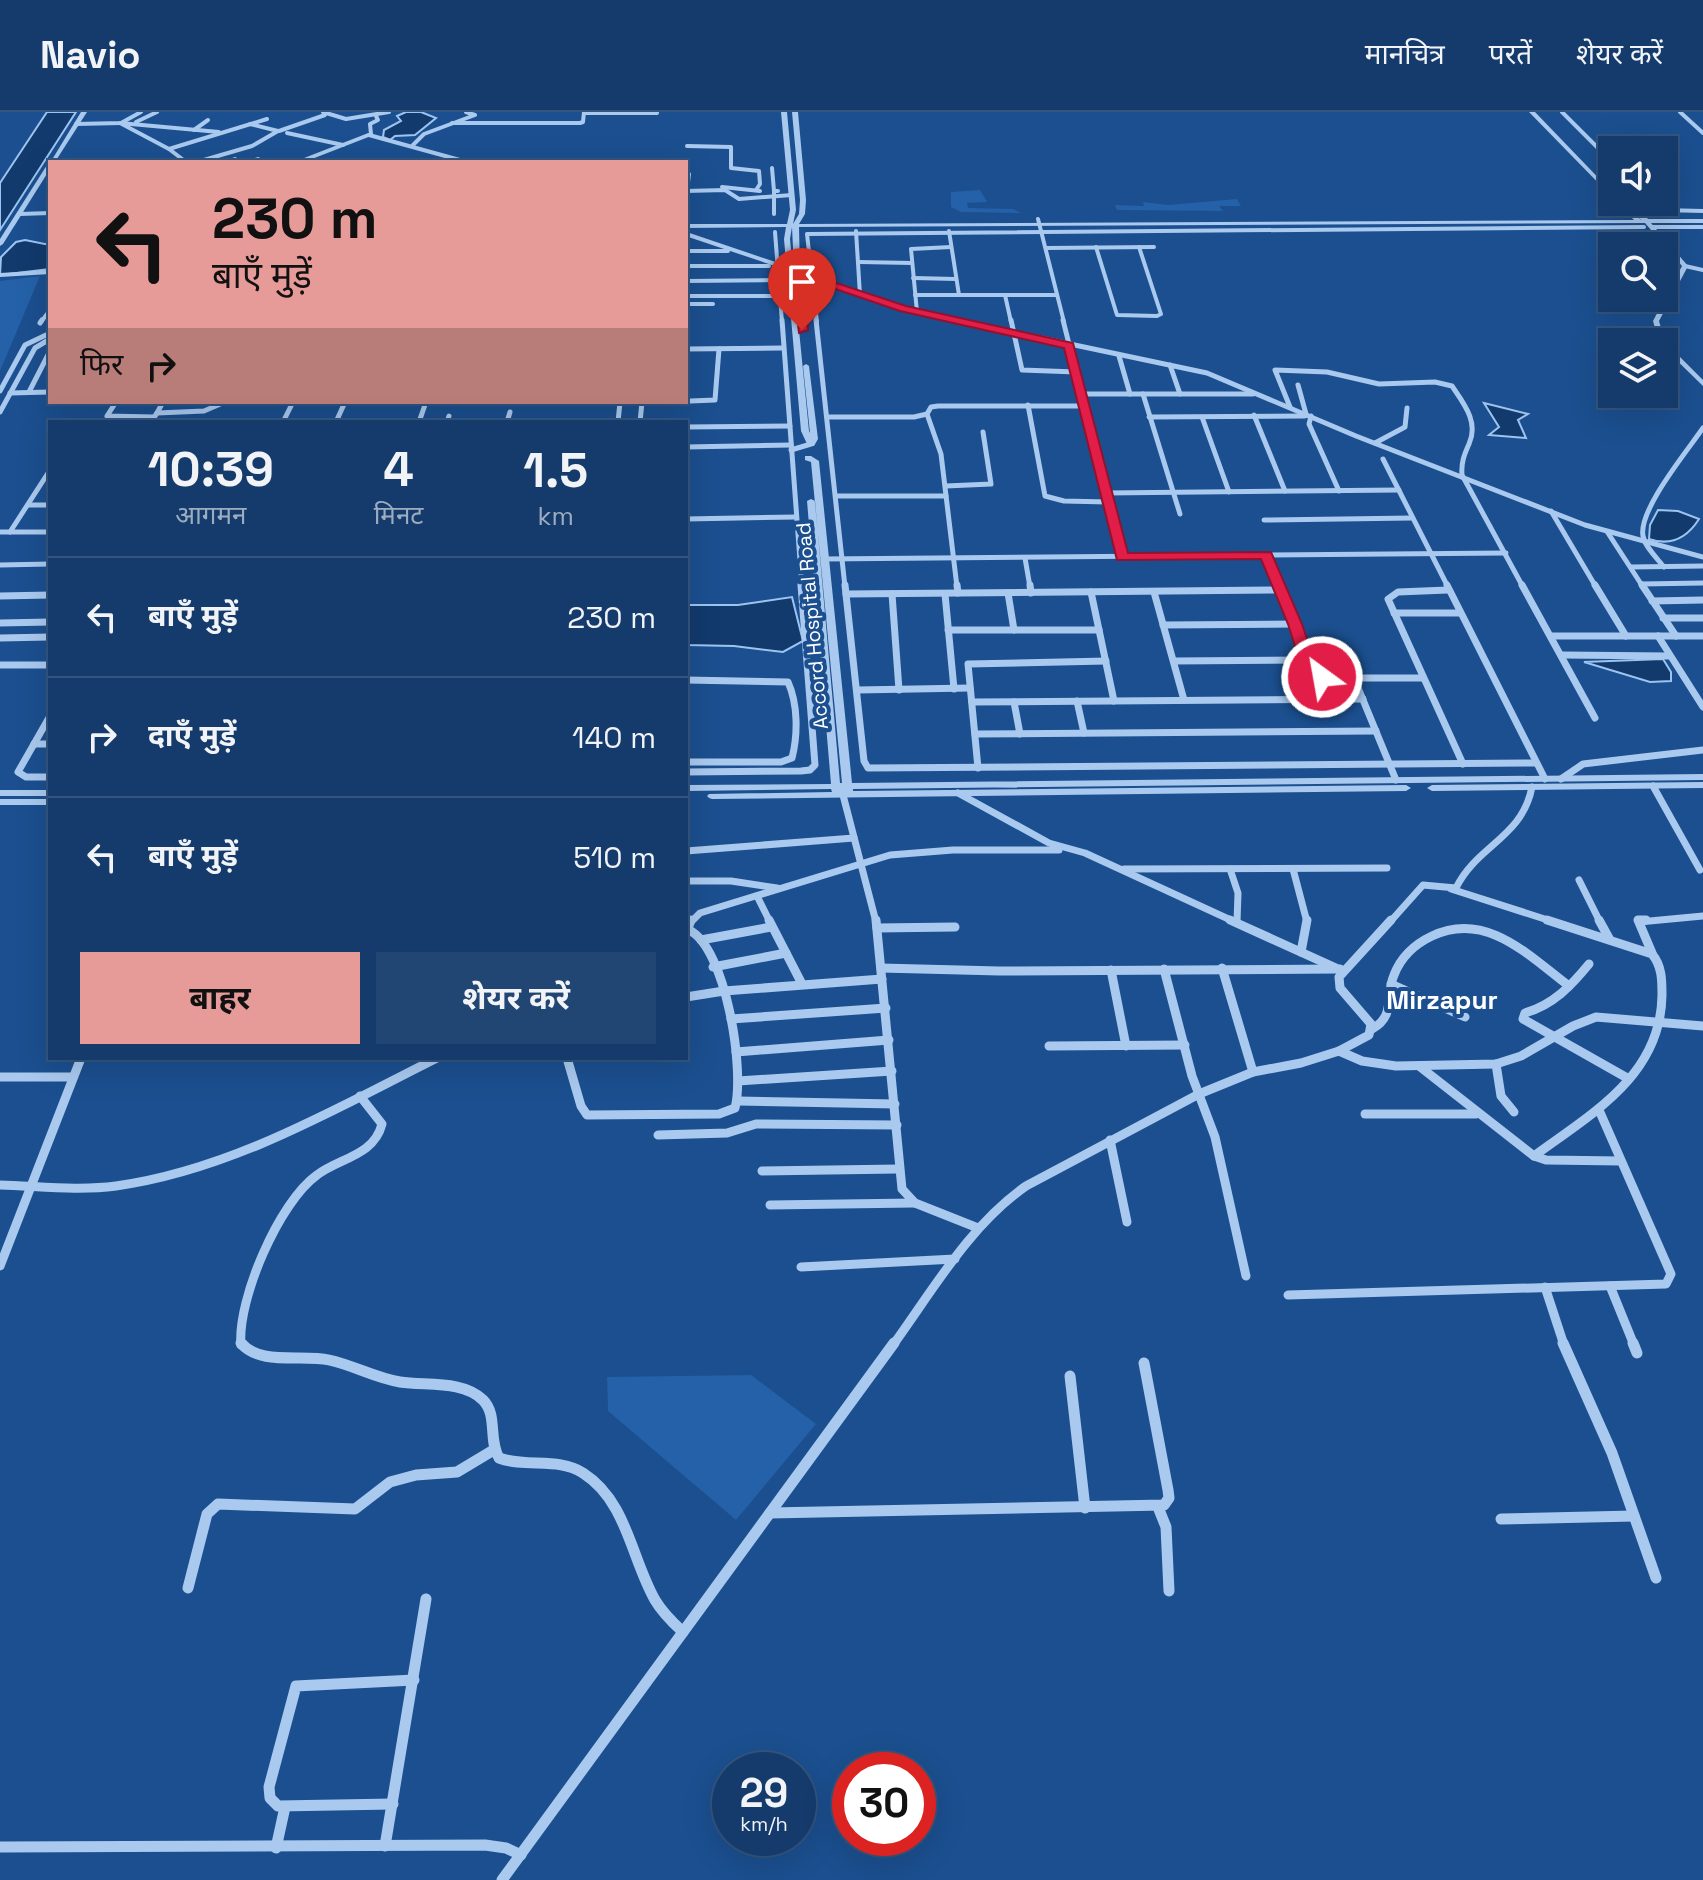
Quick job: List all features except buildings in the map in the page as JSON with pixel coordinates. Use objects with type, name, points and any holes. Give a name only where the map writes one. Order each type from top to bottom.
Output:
[{"type":"street","points":[[53,160],[84,112]]},
{"type":"street","points":[[121,123],[141,112]]},
{"type":"street","points":[[134,124],[157,112]]},
{"type":"street","points":[[204,160],[252,146],[278,131],[324,114],[353,118],[389,112]]},
{"type":"street","points":[[413,145],[424,134],[475,115],[466,112]]},
{"type":"street","points":[[452,123],[580,123],[583,122],[584,112],[657,113]]},
{"type":"street","points":[[784,112],[805,431],[806,439],[811,444]]},
{"type":"street","points":[[793,223],[803,200],[795,112]]},
{"type":"street","points":[[1532,112],[1598,180]]},
{"type":"street","points":[[1542,112],[1598,170]]},
{"type":"street","points":[[1562,112],[1598,148]]},
{"type":"street","points":[[1680,112],[1703,133]]},
{"type":"street","points":[[369,135],[372,132],[370,124],[378,120],[376,116]]},
{"type":"street","points":[[169,149],[267,119]]},
{"type":"street","points":[[194,130],[208,120]]},
{"type":"street","points":[[76,124],[121,123],[219,132]]},
{"type":"street","points":[[121,123],[121,126],[169,149],[183,160]]},
{"type":"street","points":[[250,124],[343,145]]},
{"type":"street","points":[[262,140],[271,140],[287,133]]},
{"type":"street","points":[[304,160],[369,135],[461,160]]},
{"type":"street","points":[[687,146],[732,148],[731,168],[760,172],[760,184],[756,190]]},
{"type":"street","points":[[0,244],[48,168]]},
{"type":"street","points":[[772,168],[774,214]]},
{"type":"street","points":[[688,182],[689,174]]},
{"type":"street","points":[[720,187],[791,193]]},
{"type":"street","points":[[688,191],[725,190],[739,199],[774,193]]},
{"type":"street","points":[[1678,211],[1703,211]]},
{"type":"street","points":[[20,214],[48,213]]},
{"type":"street","points":[[1637,216],[1685,266],[1703,270]]},
{"type":"street","points":[[1640,216],[1652,232]]},
{"type":"street","points":[[688,224],[1703,222]]},
{"type":"street","points":[[1039,224],[949,231],[807,233],[864,761],[868,768],[1535,763]]},
{"type":"street","points":[[1039,224],[1122,557]]},
{"type":"street","points":[[856,231],[860,295]]},
{"type":"street","points":[[949,231],[959,295]]},
{"type":"street","points":[[688,680],[784,680],[792,686],[795,747],[792,758],[781,762],[690,762],[689,772],[801,771],[810,770],[815,765],[775,232]]},
{"type":"street","points":[[688,235],[917,312],[1014,335],[1207,373],[1550,511],[1608,532],[1703,557]]},
{"type":"street","points":[[917,312],[911,249],[951,247]]},
{"type":"street","points":[[1096,247],[1117,315],[1157,316],[1161,314],[1139,247]]},
{"type":"street","points":[[1046,248],[1154,247]]},
{"type":"street","points":[[688,251],[737,251]]},
{"type":"street","points":[[859,262],[912,263]]},
{"type":"street","points":[[688,267],[778,265]]},
{"type":"street","points":[[1658,328],[1656,321],[1685,266]]},
{"type":"street","points":[[0,275],[48,272]]},
{"type":"street","points":[[913,278],[956,279]]},
{"type":"street","points":[[688,281],[779,280]]},
{"type":"street","points":[[915,295],[1057,295]]},
{"type":"street","points":[[1005,295],[1024,371],[1076,372]]},
{"type":"street","points":[[688,296],[780,296]]},
{"type":"street","points":[[688,304],[713,304]]},
{"type":"street","points":[[40,323],[48,313]]},
{"type":"street","points":[[0,412],[35,348],[45,338]]},
{"type":"street","points":[[0,391],[25,345],[45,338]]},
{"type":"street","points":[[688,349],[782,348]]},
{"type":"street","points":[[688,401],[715,400],[719,349]]},
{"type":"street","points":[[29,392],[48,355]]},
{"type":"street","points":[[1119,356],[1130,394]]},
{"type":"street","points":[[1678,360],[1703,386]]},
{"type":"street","points":[[1678,364],[1703,386]]},
{"type":"street","points":[[1170,365],[1180,394]]},
{"type":"street","points":[[24,368],[41,367]]},
{"type":"street","points":[[1290,407],[1275,370],[1327,372],[1379,384],[1449,385],[1472,423],[1470,440],[1462,455],[1462,475],[1595,718]]},
{"type":"street","points":[[1298,385],[1309,424],[1339,491]]},
{"type":"street","points":[[10,393],[48,392]]},
{"type":"street","points":[[1082,394],[1258,394]]},
{"type":"street","points":[[1143,394],[1180,514]]},
{"type":"street","points":[[115,404],[107,416],[154,418],[219,409]]},
{"type":"street","points":[[212,420],[223,404]]},
{"type":"street","points":[[1028,405],[1045,496],[1064,501],[1108,502]]},
{"type":"street","points":[[927,414],[931,407],[938,406],[1085,406]]},
{"type":"street","points":[[1375,443],[1405,427],[1407,408]]},
{"type":"street","points":[[508,420],[510,412]]},
{"type":"street","points":[[828,417],[908,417],[927,414]]},
{"type":"street","points":[[927,414],[940,447],[958,593]]},
{"type":"street","points":[[1254,415],[1285,491]]},
{"type":"street","points":[[1149,417],[1308,415]]},
{"type":"street","points":[[1202,417],[1229,492]]},
{"type":"street","points":[[688,427],[790,426]]},
{"type":"street","points":[[1664,567],[1642,531],[1646,517],[1703,428]]},
{"type":"street","points":[[946,486],[991,484],[983,432]]},
{"type":"street","points":[[688,447],[791,449],[811,444]]},
{"type":"street","points":[[791,449],[808,458],[842,791],[860,862],[871,890],[886,1008],[898,1169],[902,1189],[915,1203]]},
{"type":"street","name":"Accord Hospital Road","points":[[808,458],[815,461],[842,791]]},
{"type":"street","points":[[1383,459],[1545,779]]},
{"type":"street","points":[[10,532],[48,473]]},
{"type":"street","points":[[39,487],[48,487]]},
{"type":"street","points":[[1106,493],[1399,490]]},
{"type":"street","points":[[836,496],[946,496]]},
{"type":"street","points":[[28,505],[48,505]]},
{"type":"street","points":[[1550,511],[1626,636]]},
{"type":"street","points":[[688,519],[796,517]]},
{"type":"street","points":[[1264,520],[1412,518]]},
{"type":"street","points":[[0,532],[48,532]]},
{"type":"street","points":[[1608,532],[1676,636]]},
{"type":"street","points":[[824,559],[1506,553]]},
{"type":"street","points":[[1688,553],[1699,566]]},
{"type":"street","points":[[1266,555],[1316,676],[1423,678]]},
{"type":"street","points":[[1025,558],[1031,593]]},
{"type":"street","points":[[0,565],[48,564]]},
{"type":"street","points":[[1631,567],[1699,566]]},
{"type":"street","points":[[1641,584],[1703,583]]},
{"type":"street","points":[[846,594],[1281,590]]},
{"type":"street","points":[[1448,590],[1393,593],[1388,599],[1463,764]]},
{"type":"street","points":[[1091,592],[1114,701]]},
{"type":"street","points":[[1154,592],[1184,700]]},
{"type":"street","points":[[1008,593],[1014,630]]},
{"type":"street","points":[[892,594],[899,690]]},
{"type":"street","points":[[945,594],[954,689]]},
{"type":"street","points":[[0,596],[48,595]]},
{"type":"street","points":[[1652,601],[1703,600]]},
{"type":"street","points":[[1394,613],[1459,613]]},
{"type":"street","points":[[1663,618],[1703,618]]},
{"type":"street","points":[[0,623],[48,622]]},
{"type":"street","points":[[1163,625],[1295,624]]},
{"type":"street","points":[[948,630],[1099,630]]},
{"type":"street","points":[[1552,636],[1703,636]]},
{"type":"street","points":[[1658,636],[1703,707]]},
{"type":"street","points":[[0,638],[48,637]]},
{"type":"street","points":[[1563,655],[1669,656]]},
{"type":"street","points":[[1174,661],[1307,660]]},
{"type":"street","points":[[978,768],[970,662],[1106,661]]},
{"type":"street","points":[[0,665],[48,665]]},
{"type":"street","points":[[1354,678],[1396,780]]},
{"type":"street","points":[[857,690],[970,688]]},
{"type":"street","points":[[972,702],[1363,699]]},
{"type":"street","points":[[1077,701],[1084,733]]},
{"type":"street","points":[[1014,702],[1020,734]]},
{"type":"street","points":[[48,720],[19,775],[48,777]]},
{"type":"street","points":[[975,734],[1376,731]]},
{"type":"street","points":[[34,744],[48,744]]},
{"type":"street","points":[[1561,779],[1583,764],[1703,750]]},
{"type":"street","points":[[704,771],[705,762]]},
{"type":"street","points":[[688,796],[1396,780],[1703,777]]},
{"type":"street","points":[[688,788],[958,793],[1703,785]]},
{"type":"street","points":[[1653,786],[1700,870]]},
{"type":"street","points":[[1451,889],[1456,888],[1461,875],[1471,865],[1503,839],[1524,816],[1532,787]]},
{"type":"street","points":[[0,793],[48,793]]},
{"type":"street","points":[[958,793],[1028,833],[1057,846],[1076,850],[1342,970]]},
{"type":"street","points":[[0,802],[48,802]]},
{"type":"street","points":[[688,851],[854,838]]},
{"type":"street","points":[[568,1060],[581,1106],[587,1115],[726,1113],[735,1108],[738,1101],[736,1052],[724,991],[701,940],[688,928],[700,913],[860,862],[920,851],[1076,850]]},
{"type":"street","points":[[1119,869],[1387,868]]},
{"type":"street","points":[[1230,869],[1238,893],[1237,922]]},
{"type":"street","points":[[1293,869],[1308,924],[1301,952]]},
{"type":"street","points":[[1579,880],[1610,940]]},
{"type":"street","points":[[688,881],[731,881],[780,889]]},
{"type":"street","points":[[1372,1029],[1365,1015],[1340,988],[1339,977],[1342,970],[1423,885],[1434,884],[1451,889],[1652,954]]},
{"type":"street","points":[[757,896],[802,984]]},
{"type":"street","points":[[1534,1156],[1619,1093],[1648,1048],[1662,1004],[1661,973],[1638,920],[1700,916],[1703,926]]},
{"type":"street","points":[[701,940],[771,927]]},
{"type":"street","points":[[877,928],[955,927]]},
{"type":"street","points":[[502,1880],[955,1259],[978,1228],[1006,1200],[1026,1186],[1199,1094],[1253,1072],[1301,1063],[1339,1051],[1369,1035],[1390,1014],[1391,984],[1395,971],[1410,952],[1429,937],[1444,931],[1466,929],[1498,935],[1569,986]]},
{"type":"street","points":[[713,967],[786,953]]},
{"type":"street","points":[[1589,964],[1545,1006],[1522,1016],[1526,1022],[1552,1038],[1629,1079]]},
{"type":"street","points":[[881,968],[1342,970]]},
{"type":"street","points":[[1222,968],[1253,1072]]},
{"type":"street","points":[[1164,969],[1199,1094],[1213,1128],[1246,1276]]},
{"type":"street","points":[[1111,970],[1126,1046]]},
{"type":"street","points":[[688,997],[882,979]]},
{"type":"street","points":[[1391,984],[1465,1017]]},
{"type":"street","points":[[731,1019],[886,1008]]},
{"type":"street","points":[[1339,1051],[1373,1064],[1496,1064],[1521,1056],[1596,1017],[1703,1026]]},
{"type":"street","points":[[736,1052],[889,1040]]},
{"type":"street","points":[[1049,1046],[1185,1045]]},
{"type":"street","points":[[0,1266],[80,1060]]},
{"type":"street","points":[[0,1185],[118,1186],[179,1170],[275,1137],[433,1060]]},
{"type":"street","points":[[1496,1064],[1499,1096],[1503,1104],[1514,1112]]},
{"type":"street","points":[[1418,1066],[1534,1156],[1546,1160],[1621,1161]]},
{"type":"street","points":[[738,1081],[892,1071]]},
{"type":"street","points":[[0,1077],[73,1077]]},
{"type":"street","points":[[360,1096],[382,1124],[381,1132],[368,1146],[317,1174],[292,1204],[251,1286],[241,1325],[241,1345],[248,1352],[260,1355],[319,1358],[394,1381],[471,1393],[481,1398],[491,1410],[492,1451]]},
{"type":"street","points":[[738,1101],[895,1104]]},
{"type":"street","points":[[1288,1295],[1666,1284],[1671,1274],[1599,1110]]},
{"type":"street","points":[[1365,1114],[1478,1114]]},
{"type":"street","points":[[658,1135],[727,1133],[756,1124],[897,1125]]},
{"type":"street","points":[[1110,1140],[1127,1222]]},
{"type":"street","points":[[762,1171],[898,1169]]},
{"type":"street","points":[[770,1205],[915,1203],[978,1228]]},
{"type":"street","points":[[801,1267],[955,1259]]},
{"type":"street","points":[[1610,1286],[1637,1353]]},
{"type":"street","points":[[1545,1287],[1555,1324],[1612,1453],[1656,1578]]},
{"type":"street","points":[[770,1513],[1158,1507],[1167,1503],[1168,1490],[1144,1363]]},
{"type":"street","points":[[1070,1376],[1085,1508]]},
{"type":"street","points":[[188,1588],[207,1514],[218,1504],[355,1509],[390,1482],[416,1475],[457,1472],[492,1451]]},
{"type":"street","points":[[492,1451],[506,1462],[568,1467],[582,1472],[596,1485],[630,1534],[660,1610],[683,1632]]},
{"type":"street","points":[[1158,1507],[1166,1527],[1169,1591]]},
{"type":"street","points":[[1501,1519],[1634,1516]]},
{"type":"street","points":[[385,1846],[426,1599]]},
{"type":"street","points":[[393,1804],[285,1807],[273,1803],[269,1787],[296,1686],[414,1680]]},
{"type":"street","points":[[276,1848],[285,1807]]},
{"type":"street","points":[[0,1847],[496,1845],[521,1855]]},
{"type":"shaded area","points":[[47,112],[76,112],[0,230],[0,183]]},
{"type":"shaded area","points":[[406,112],[421,112],[436,118],[415,135],[395,136],[390,140],[383,137],[384,130],[401,121],[397,116]]},
{"type":"shaded area","points":[[980,190],[987,202],[967,203],[968,208],[1013,209],[1021,213],[961,212],[951,207],[951,192]]},
{"type":"shaded area","points":[[1237,199],[1241,206],[1219,206],[1223,211],[1117,210],[1115,205],[1144,206],[1143,202],[1168,205]]},
{"type":"shaded area","points":[[25,240],[48,245],[48,269],[0,275],[1,257],[16,242]]},
{"type":"shaded area","points":[[40,276],[0,371],[0,281]]},
{"type":"shaded area","points":[[1484,403],[1528,414],[1518,420],[1526,438],[1489,435],[1499,427]]},
{"type":"shaded area","points":[[1658,510],[1678,511],[1699,519],[1683,536],[1671,541],[1657,541],[1649,539],[1650,525]]},
{"type":"shaded area","points":[[792,597],[803,641],[783,652],[734,646],[688,645],[688,605],[738,605]]},
{"type":"shaded area","points":[[1663,659],[1671,672],[1671,681],[1650,682],[1584,662]]},
{"type":"shaded area","points":[[751,1375],[816,1424],[736,1520],[608,1411],[607,1377]]},
{"type":"district","name":"Mirzapur","points":[[1442,1000]]},
{"type":"route","points":[[802,330],[797,273],[903,309],[1069,346],[1122,557],[1266,555],[1286,599],[1310,671],[1322,677]]}]
